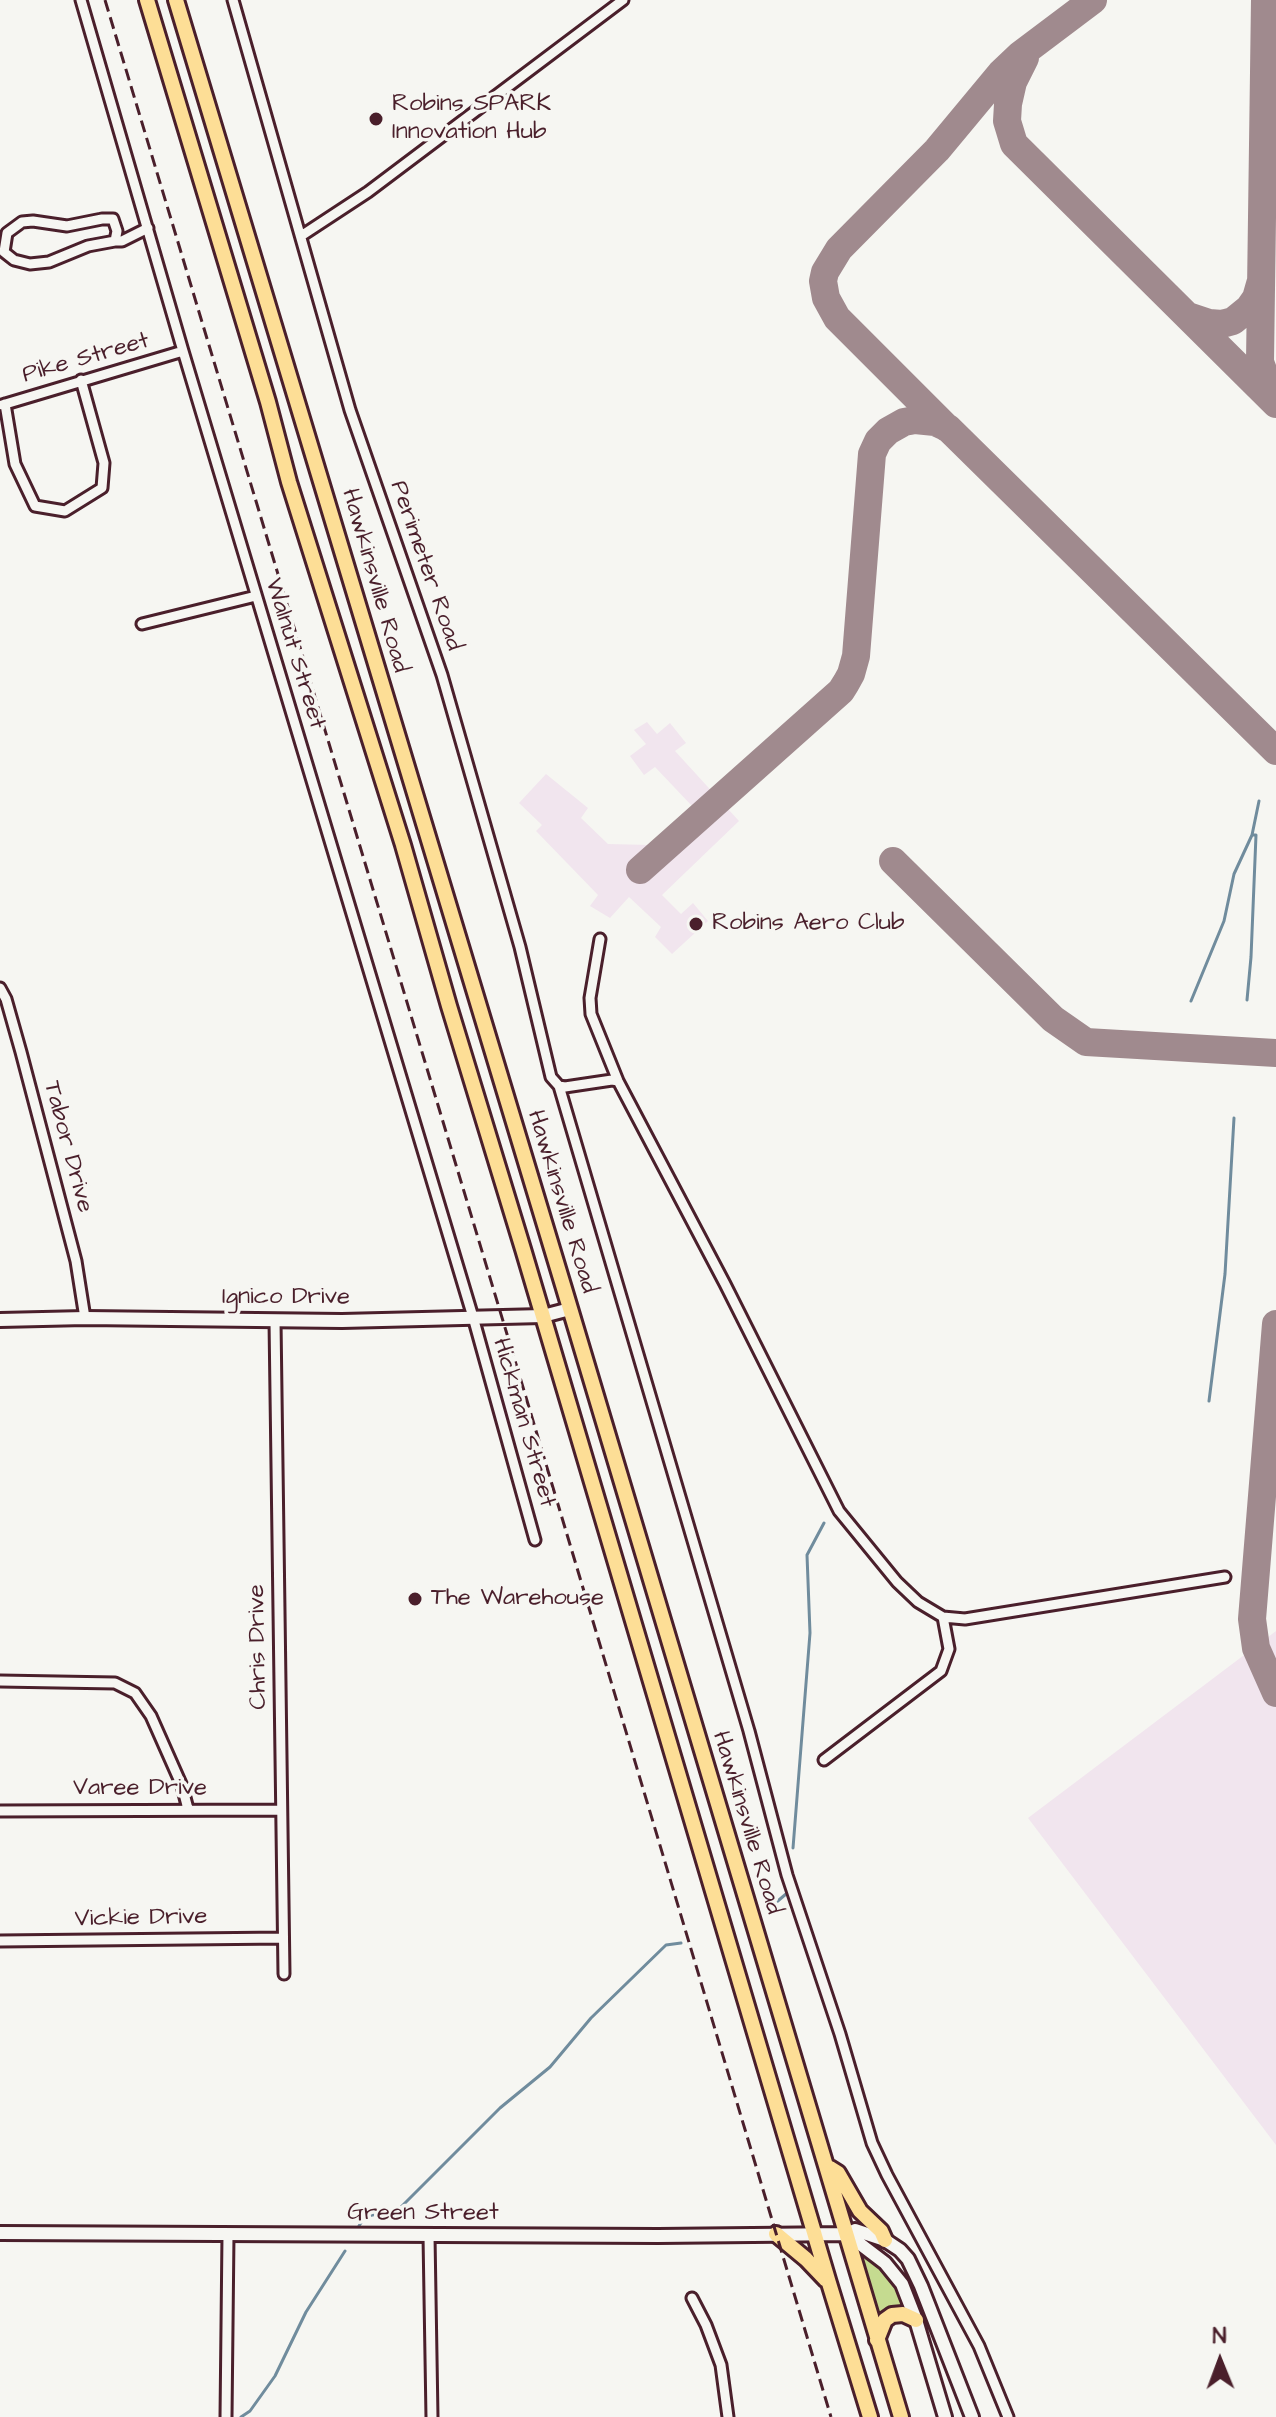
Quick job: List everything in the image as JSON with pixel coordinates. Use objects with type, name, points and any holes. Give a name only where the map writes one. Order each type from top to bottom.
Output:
[{"type":"main road","name":"Hawkinsville Road","points":[[147,0],[264,387],[289,482],[403,845],[870,2417]]},
{"type":"main road","name":"Hawkinsville Road","points":[[176,0],[901,2417]]},
{"type":"main road","points":[[826,2165],[838,2173],[860,2211],[881,2231],[885,2240]]},
{"type":"main road","points":[[776,2234],[829,2283]]},
{"type":"main road","points":[[877,2340],[888,2317],[897,2313],[916,2320]]},
{"type":"street","name":"Walnut Street","points":[[81,0],[473,1317]]},
{"type":"street","name":"Perimeter Road","points":[[233,0],[350,410],[442,675],[520,947],[551,1077],[559,1086],[749,1731],[787,1875],[840,2034],[872,2143],[979,2346],[1008,2417]]},
{"type":"street","points":[[301,236],[368,192],[623,0]]},
{"type":"street","points":[[115,241],[117,231],[113,219],[67,226],[22,222],[7,233],[4,252],[14,260],[30,264],[49,262],[88,246],[122,241],[148,228]]},
{"type":"street","name":"Pike Street","points":[[2,404],[183,351]]},
{"type":"street","points":[[2,404],[15,464],[35,506],[65,511],[102,488],[104,463],[81,380]]},
{"type":"street","points":[[142,624],[256,596]]},
{"type":"street","points":[[600,939],[590,998],[591,1014],[618,1081],[839,1511],[897,1582],[918,1602],[943,1617],[965,1619],[1225,1577]]},
{"type":"street","name":"Tabor Drive","points":[[0,988],[21,1052],[76,1261],[85,1318]]},
{"type":"street","points":[[559,1086],[618,1081]]},
{"type":"street","name":"Ignico Drive","points":[[0,1320],[275,1321],[543,1316],[570,1309]]},
{"type":"street","name":"Hickman Street","points":[[473,1317],[535,1540]]},
{"type":"street","name":"Chris Drive","points":[[275,1321],[284,1974]]},
{"type":"street","points":[[824,1760],[941,1671],[949,1649],[943,1617]]},
{"type":"street","points":[[0,1681],[115,1683],[135,1693],[151,1716],[182,1786],[188,1809]]},
{"type":"street","name":"Varee Drive","points":[[0,1811],[281,1810]]},
{"type":"street","name":"Vickie Drive","points":[[0,1941],[283,1938]]},
{"type":"street","name":"Green Street","points":[[0,2233],[429,2236],[847,2234],[855,2230],[885,2240]]},
{"type":"street","points":[[847,2234],[892,2270],[902,2284],[945,2417]]},
{"type":"street","points":[[226,2417],[228,2235]]},
{"type":"street","points":[[429,2236],[432,2417]]},
{"type":"street","points":[[885,2240],[900,2250],[915,2271],[972,2417]]},
{"type":"street","points":[[692,2298],[721,2365],[728,2417]]},
{"type":"shaded area","points":[[647,722],[657,734],[670,723],[686,743],[675,751],[739,821],[662,895],[681,914],[693,903],[708,921],[672,954],[655,937],[661,927],[629,897],[610,918],[590,906],[598,895],[536,831],[542,825],[519,803],[546,774],[588,808],[581,818],[608,844],[651,845],[692,806],[655,767],[644,775],[630,756],[646,744],[634,730]]},
{"type":"shaded area","points":[[1276,1631],[1276,2145],[1028,1818]]},
{"type":"green space","points":[[860,2257],[883,2271],[892,2281],[905,2307],[888,2310],[879,2321]]},
{"type":"waterway","points":[[1191,1001],[1224,921],[1234,874],[1252,835],[1259,801]]},
{"type":"waterway","points":[[1247,1000],[1256,835],[1252,835]]},
{"type":"waterway","points":[[1209,1401],[1225,1274],[1234,1118]]},
{"type":"waterway","points":[[793,1848],[810,1633],[807,1555],[824,1523]]},
{"type":"waterway","points":[[773,1905],[786,1894]]},
{"type":"waterway","points":[[356,2231],[368,2216],[399,2209],[500,2108],[550,2067],[591,2018],[666,1945],[681,1943]]},
{"type":"waterway","points":[[241,2417],[250,2411],[275,2376],[306,2312],[345,2251]]},
{"type":"taxiway","points":[[947,428],[837,318],[826,298],[825,272],[839,249],[937,150],[1001,73],[1093,0]]},
{"type":"taxiway","points":[[1265,0],[1260,362],[1272,395]]},
{"type":"taxiway","points":[[1025,58],[1013,82],[1008,104],[1007,121],[1014,144],[1276,404]]},
{"type":"taxiway","points":[[1188,316],[1209,323],[1233,321],[1249,308],[1260,284]]},
{"type":"taxiway","points":[[640,870],[841,691],[846,683],[856,656],[872,454],[878,441],[904,422],[935,422],[948,428],[1276,751]]},
{"type":"taxiway","points":[[893,861],[1053,1019],[1086,1042],[1276,1053]]},
{"type":"taxiway","points":[[1276,1324],[1252,1619],[1256,1648],[1276,1693]]},
{"type":"railway","points":[[105,0],[831,2417]]},
{"type":"place","name":"Robins SPARK Innovation Hub","points":[[376,119]]},
{"type":"place","name":"Robins Aero Club","points":[[696,924]]},
{"type":"place","name":"The Warehouse","points":[[415,1599]]}]
